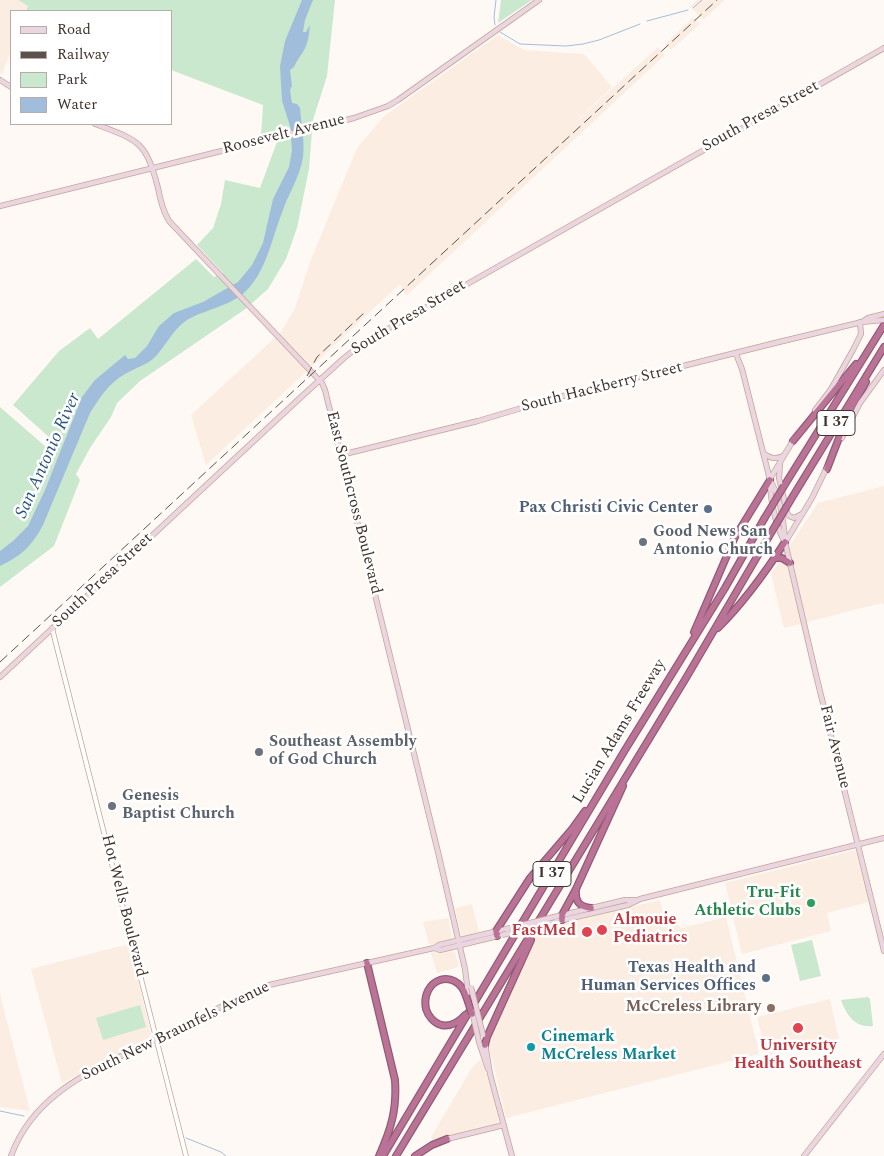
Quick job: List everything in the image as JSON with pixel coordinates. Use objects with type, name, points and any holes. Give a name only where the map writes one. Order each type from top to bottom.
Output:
[{"type":"highway","name":"Lucian Adams Freeway","points":[[383,1156],[725,588],[764,519],[884,325]]},
{"type":"highway","points":[[793,442],[872,342]]},
{"type":"highway","points":[[827,469],[849,412],[884,347]]},
{"type":"highway","name":"Lucian Adams Freeway","points":[[396,1156],[884,347]]},
{"type":"highway","points":[[683,655],[735,538],[770,480]]},
{"type":"highway","points":[[711,635],[736,610],[785,542]]},
{"type":"highway","points":[[775,558],[782,558],[790,564]]},
{"type":"highway","points":[[498,934],[530,878],[583,815],[605,778],[620,760]]},
{"type":"highway","points":[[562,918],[623,788],[628,772]]},
{"type":"highway","points":[[576,889],[577,901],[581,906],[591,908]]},
{"type":"highway","points":[[485,1045],[522,958],[552,898]]},
{"type":"highway","points":[[367,963],[394,1073],[396,1091],[394,1118],[378,1156]]},
{"type":"highway","points":[[472,1014],[467,994],[461,986],[452,980],[446,979],[436,982],[429,988],[426,1004],[429,1016],[436,1023],[449,1026],[458,1022],[483,988]]},
{"type":"highway","points":[[415,1156],[432,1145],[447,1139]]},
{"type":"main road","name":"Roosevelt Avenue","points":[[0,206],[354,118],[388,106],[539,0]]},
{"type":"main road","name":"South Presa Street","points":[[0,677],[344,358],[370,338],[884,48]]},
{"type":"main road","name":"East Southcross Boulevard","points":[[98,125],[130,138],[145,151],[153,168],[166,216],[248,307],[319,381],[325,390],[410,734],[458,943],[471,987],[490,1074],[512,1156]]},
{"type":"main road","name":"South Hackberry Street","points":[[861,322],[884,314]]},
{"type":"main road","name":"South Hackberry Street","points":[[341,455],[478,421],[555,398],[861,322],[884,320]]},
{"type":"main road","points":[[770,480],[784,455],[836,381],[859,337],[861,322]]},
{"type":"main road","name":"Fair Avenue","points":[[736,354],[742,368],[770,480],[775,489],[790,564],[884,951]]},
{"type":"main road","points":[[785,542],[803,514],[860,403],[884,370]]},
{"type":"main road","points":[[763,452],[770,458],[784,455]]},
{"type":"main road","points":[[780,462],[779,478],[787,512],[789,516],[794,518],[803,514]]},
{"type":"main road","name":"South New Braunfels Avenue","points":[[11,1156],[28,1123],[62,1089],[90,1072],[264,987],[434,948],[439,945],[458,943],[550,923],[591,908],[626,900],[640,899],[884,838]]},
{"type":"main road","name":"South New Braunfels Avenue","points":[[498,934],[506,929],[554,917],[562,918],[627,905],[640,899]]},
{"type":"main road","name":"East Southcross Boulevard","points":[[465,970],[467,994]]},
{"type":"main road","name":"East Southcross Boulevard","points":[[472,1014],[483,1057],[490,1074]]},
{"type":"main road","points":[[804,1156],[884,1054]]},
{"type":"main road","points":[[447,1139],[504,1125]]},
{"type":"street","name":"Hot Wells Boulevard","points":[[52,628],[186,1156]]},
{"type":"shaded area","points":[[0,0],[18,0],[28,6],[26,10],[10,10],[10,54],[2,74],[0,73]]},
{"type":"shaded area","points":[[697,0],[725,0],[703,20],[690,6]]},
{"type":"shaded area","points":[[694,17],[700,24],[671,50],[665,44]]},
{"type":"shaded area","points":[[498,35],[524,50],[584,54],[612,87],[568,129],[658,47],[665,55],[406,296],[400,284],[206,465],[191,415],[281,332],[295,308],[310,262],[357,148],[383,117]]},
{"type":"shaded area","points":[[884,486],[884,605],[881,603],[784,628],[771,574],[818,503]]},
{"type":"shaded area","points":[[855,850],[869,902],[827,913],[831,931],[742,954],[725,883]]},
{"type":"shaded area","points":[[660,900],[663,912],[668,919],[682,928],[726,917],[759,1054],[506,1118],[488,1042],[539,929]]},
{"type":"shaded area","points":[[472,904],[479,932],[462,937],[455,908]]},
{"type":"shaded area","points":[[448,918],[451,940],[429,945],[423,922]]},
{"type":"shaded area","points":[[129,944],[151,1034],[150,1037],[62,1083],[31,969]]},
{"type":"shaded area","points":[[451,950],[455,952],[459,967],[437,973],[431,953]]},
{"type":"shaded area","points":[[0,994],[30,1111],[0,1107]]},
{"type":"shaded area","name":"University Health Southeast","points":[[830,999],[839,1039],[767,1056],[757,1017]]},
{"type":"shaded area","points":[[481,1059],[493,1095],[499,1123],[440,1138],[433,1142],[431,1137],[473,1066]]},
{"type":"green space","points":[[18,0],[335,0],[327,76],[313,120],[309,169],[297,228],[286,259],[268,289],[244,310],[140,381],[117,403],[111,417],[90,448],[76,474],[80,480],[54,546],[0,587],[0,407],[46,447],[49,437],[13,405],[59,351],[90,328],[98,339],[196,259],[214,277],[223,273],[197,245],[213,228],[221,204],[225,180],[260,188],[278,139],[279,131],[261,136],[263,105],[172,70],[172,10],[26,10],[28,6]]},
{"type":"green space","points":[[501,0],[532,0],[498,23]]},
{"type":"green space","points":[[812,940],[821,976],[800,981],[791,945]]},
{"type":"green space","points":[[868,997],[870,999],[873,1026],[861,1025],[853,1020],[841,1000]]},
{"type":"green space","points":[[140,1005],[146,1027],[103,1040],[96,1018]]},
{"type":"water","name":"San Antonio River","points":[[302,0],[313,0],[305,20],[303,32],[306,32],[310,25],[309,36],[305,49],[294,67],[290,70],[292,86],[290,90],[292,103],[297,104],[300,108],[303,138],[302,164],[259,274],[245,292],[238,297],[224,305],[187,320],[152,360],[119,378],[105,391],[90,413],[39,532],[25,550],[0,566],[0,551],[28,526],[45,490],[82,397],[95,380],[125,355],[128,359],[135,358],[147,346],[159,326],[174,313],[203,302],[238,282],[252,265],[263,243],[273,199],[289,167],[292,150],[290,126],[282,101],[280,66],[285,41]]},
{"type":"waterway","points":[[495,25],[496,0]]},
{"type":"waterway","points":[[693,8],[702,0]]},
{"type":"waterway","points":[[647,21],[688,10]]},
{"type":"waterway","points":[[500,32],[520,44],[566,46],[599,40],[640,24]]},
{"type":"waterway","points":[[0,1111],[24,1116]]},
{"type":"waterway","points":[[186,1138],[221,1152],[226,1156]]},
{"type":"railway","points":[[0,662],[717,0]]},
{"type":"railway","points":[[307,376],[317,357],[365,312]]},
{"type":"place","name":"Pax Christi Civic Center","points":[[708,509]]},
{"type":"place","name":"Good News San Antonio Church","points":[[643,542]]},
{"type":"place","name":"Southeast Assembly of God Church","points":[[259,752]]},
{"type":"place","name":"Genesis Baptist Church","points":[[112,806]]},
{"type":"place","name":"Tru-Fit Athletic Clubs","points":[[811,903]]},
{"type":"place","name":"Almouie Pediatrics","points":[[602,930]]},
{"type":"place","name":"FastMed","points":[[587,932]]},
{"type":"place","name":"Texas Health and Human Services Offices","points":[[766,978]]},
{"type":"place","name":"McCreless Library","points":[[771,1008]]},
{"type":"place","name":"University Health Southeast","points":[[798,1028]]},
{"type":"place","name":"Cinemark McCreless Market","points":[[531,1047]]}]
